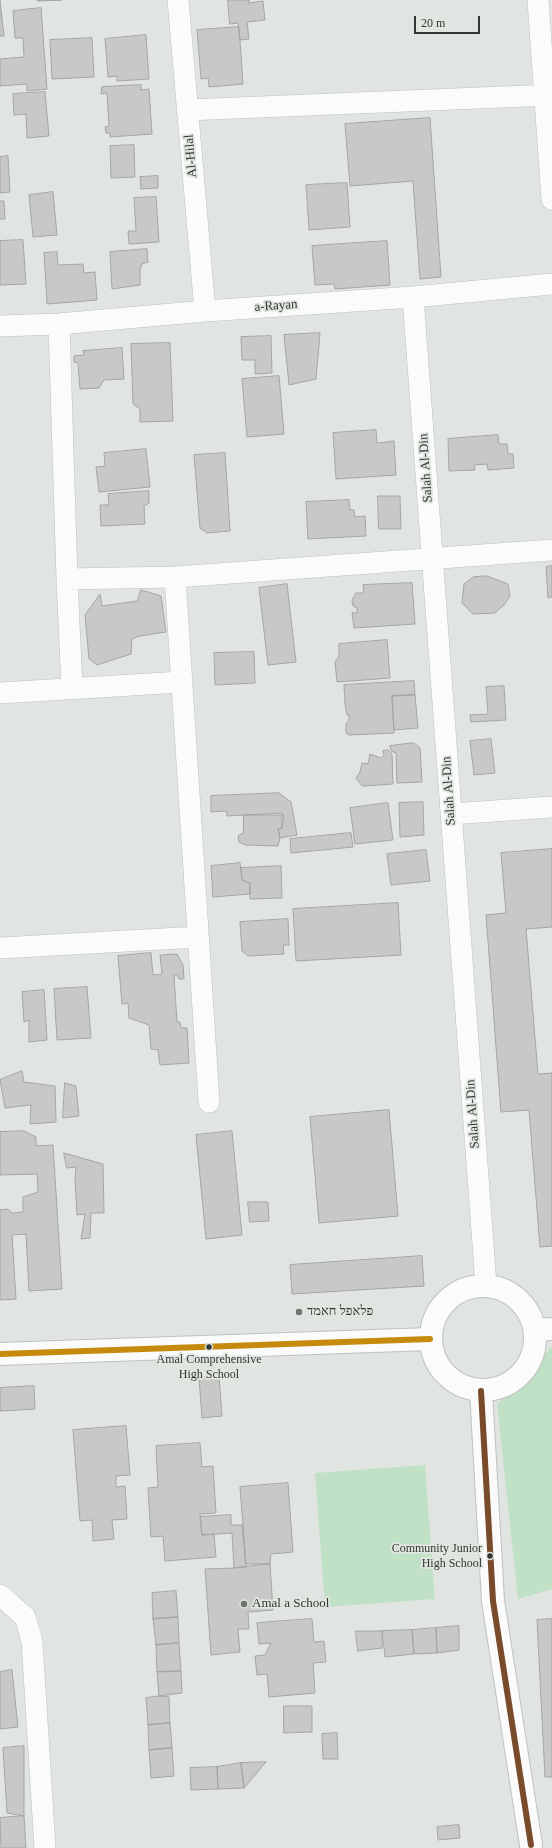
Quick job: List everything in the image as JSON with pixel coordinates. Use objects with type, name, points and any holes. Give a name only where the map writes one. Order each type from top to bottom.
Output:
[{"type":"main road","points":[[486,1285],[498,1287],[514,1296],[543,1329],[529,1363],[518,1378],[499,1388],[481,1391],[468,1389],[451,1380],[441,1371],[433,1355],[430,1339],[433,1321],[439,1309],[451,1296],[468,1288],[486,1285]]},
{"type":"main road","points":[[0,1354],[430,1339]]},
{"type":"main road","points":[[481,1391],[493,1600],[529,1847]]},
{"type":"street","name":"Al-Hilal","points":[[178,0],[204,311]]},
{"type":"street","points":[[538,0],[548,96],[552,199]]},
{"type":"street","points":[[187,110],[548,96]]},
{"type":"street","name":"a-Rayan","points":[[0,326],[59,324],[204,311],[413,297],[552,284]]},
{"type":"street","name":"Salah Al-Din","points":[[413,297],[486,1285]]},
{"type":"street","points":[[59,324],[72,688]]},
{"type":"street","points":[[67,579],[175,577],[552,550]]},
{"type":"street","points":[[175,577],[209,1102]]},
{"type":"street","points":[[0,693],[181,682]]},
{"type":"street","points":[[451,814],[552,807]]},
{"type":"street","points":[[0,948],[198,937]]},
{"type":"street","points":[[0,1595],[25,1617],[32,1641],[45,1848]]},
{"type":"green space","points":[[552,1347],[552,1589],[518,1599],[497,1404]]},
{"type":"green space","points":[[425,1465],[435,1599],[325,1607],[315,1473]]},
{"type":"building","points":[[0,0],[4,36],[0,36]]},
{"type":"building","points":[[38,0],[62,0],[38,1]]},
{"type":"building","points":[[228,0],[249,0],[249,3],[263,1],[265,20],[247,22],[249,39],[240,40],[238,23],[230,24]]},
{"type":"building","points":[[41,8],[47,89],[27,91],[27,84],[0,86],[0,59],[24,57],[23,38],[15,38],[13,11]]},
{"type":"building","points":[[239,27],[243,84],[209,87],[208,78],[201,79],[197,30]]},
{"type":"building","points":[[146,35],[149,79],[117,81],[117,76],[108,77],[105,39]]},
{"type":"building","points":[[92,38],[94,77],[52,79],[50,40]]},
{"type":"building","points":[[141,85],[141,90],[149,89],[152,134],[110,137],[110,133],[106,133],[105,127],[109,126],[107,93],[101,94],[102,87]]},
{"type":"building","points":[[45,92],[49,136],[27,138],[26,114],[14,115],[13,94]]},
{"type":"building","points":[[430,118],[441,277],[420,279],[413,181],[350,186],[345,124]]},
{"type":"building","points":[[134,145],[135,177],[111,178],[110,146]]},
{"type":"building","points":[[8,156],[10,192],[0,193],[0,157]]},
{"type":"building","points":[[158,176],[158,188],[141,189],[140,177]]},
{"type":"building","points":[[347,183],[350,227],[309,230],[306,185]]},
{"type":"building","points":[[53,192],[57,235],[33,237],[29,195]]},
{"type":"building","points":[[156,197],[159,242],[129,244],[128,231],[136,231],[134,198]]},
{"type":"building","points":[[0,201],[4,201],[5,219],[0,219]]},
{"type":"building","points":[[23,240],[26,284],[0,285],[0,241]]},
{"type":"building","points":[[387,241],[390,285],[335,289],[334,284],[315,285],[312,246]]},
{"type":"building","points":[[147,249],[148,262],[142,264],[140,270],[140,285],[112,289],[110,252]]},
{"type":"building","points":[[57,252],[58,265],[83,264],[84,273],[95,272],[97,300],[47,304],[44,253]]},
{"type":"building","points":[[320,333],[316,379],[289,385],[284,335]]},
{"type":"building","points":[[271,336],[272,373],[255,374],[255,360],[242,360],[241,337]]},
{"type":"building","points":[[170,343],[173,421],[140,422],[140,409],[133,404],[131,344]]},
{"type":"building","points":[[122,348],[124,379],[104,380],[99,388],[80,389],[78,363],[74,362],[74,356],[84,355],[83,351]]},
{"type":"building","points":[[279,376],[284,434],[247,437],[242,379]]},
{"type":"building","points":[[376,430],[377,443],[394,441],[396,475],[336,479],[333,433]]},
{"type":"building","points":[[498,435],[499,444],[507,444],[508,454],[513,454],[514,468],[488,470],[487,464],[474,465],[475,470],[449,471],[448,439]]},
{"type":"building","points":[[146,449],[150,487],[99,492],[96,467],[105,466],[104,453]]},
{"type":"building","points":[[225,453],[230,531],[207,533],[200,528],[194,455]]},
{"type":"building","points":[[149,491],[149,503],[144,506],[145,524],[101,526],[100,505],[109,505],[108,494]]},
{"type":"building","points":[[378,496],[400,496],[401,529],[379,529]]},
{"type":"building","points":[[349,500],[350,510],[354,510],[355,517],[365,516],[366,536],[308,539],[306,502]]},
{"type":"building","points":[[552,566],[552,597],[548,598],[546,567]]},
{"type":"building","points":[[487,576],[508,584],[510,596],[504,605],[495,613],[473,614],[462,603],[464,584],[473,577]]},
{"type":"building","points":[[412,583],[415,624],[354,628],[352,612],[357,614],[357,608],[353,606],[352,600],[356,593],[364,593],[363,585]]},
{"type":"building","points":[[287,584],[296,662],[268,665],[259,588]]},
{"type":"building","points":[[141,590],[161,596],[166,632],[140,636],[132,639],[131,654],[97,665],[89,659],[85,615],[100,594],[102,606],[137,601]]},
{"type":"building","points":[[387,640],[390,678],[337,682],[335,662],[339,656],[339,644]]},
{"type":"building","points":[[254,652],[255,683],[215,685],[214,653]]},
{"type":"building","points":[[414,681],[415,695],[392,696],[394,733],[349,735],[346,733],[346,724],[349,720],[349,715],[347,715],[345,704],[344,685]]},
{"type":"building","points":[[504,686],[506,720],[471,722],[470,715],[488,714],[486,687]]},
{"type":"building","points":[[415,695],[418,728],[394,730],[392,696]]},
{"type":"building","points":[[491,739],[495,773],[474,775],[470,741]]},
{"type":"building","points":[[414,743],[420,748],[422,782],[397,783],[396,753],[391,751],[390,746]]},
{"type":"building","points":[[388,750],[392,754],[393,784],[362,786],[356,778],[360,772],[362,763],[368,764],[370,754],[381,758],[384,755],[383,751]]},
{"type":"building","points":[[279,793],[291,802],[297,835],[280,838],[278,829],[282,828],[282,813],[227,816],[226,811],[211,812],[211,796]]},
{"type":"building","points":[[423,802],[424,835],[400,837],[399,803]]},
{"type":"building","points":[[388,803],[393,840],[355,844],[350,808]]},
{"type":"building","points":[[244,815],[284,815],[282,828],[278,829],[280,838],[278,846],[245,845],[239,842],[238,836],[243,833]]},
{"type":"building","points":[[351,833],[353,847],[291,853],[290,839]]},
{"type":"building","points":[[552,849],[552,927],[526,929],[538,1074],[552,1073],[552,1246],[540,1247],[529,1110],[501,1112],[486,915],[506,913],[501,853]]},
{"type":"building","points":[[426,850],[430,881],[391,885],[387,854]]},
{"type":"building","points":[[240,863],[242,880],[250,883],[250,894],[213,897],[211,866]]},
{"type":"building","points":[[281,866],[282,898],[250,899],[250,883],[242,880],[241,868]]},
{"type":"building","points":[[398,903],[401,955],[296,961],[293,909]]},
{"type":"building","points":[[288,919],[289,945],[283,945],[284,954],[248,956],[242,951],[240,922]]},
{"type":"building","points":[[151,953],[153,975],[162,974],[160,955],[177,954],[183,965],[184,979],[179,979],[177,975],[174,975],[177,1022],[180,1022],[181,1028],[187,1028],[189,1063],[160,1065],[158,1050],[151,1049],[149,1025],[129,1018],[128,1003],[122,1004],[118,956]]},
{"type":"building","points":[[87,987],[91,1038],[57,1040],[54,989]]},
{"type":"building","points":[[44,990],[47,1040],[29,1042],[29,1020],[24,1022],[22,992]]},
{"type":"building","points":[[22,1071],[24,1082],[55,1086],[56,1122],[30,1124],[31,1105],[5,1108],[0,1080]]},
{"type":"building","points":[[65,1083],[76,1086],[79,1116],[63,1118]]},
{"type":"building","points":[[389,1110],[398,1216],[319,1223],[310,1117]]},
{"type":"building","points":[[24,1131],[36,1137],[36,1146],[53,1145],[62,1289],[29,1291],[26,1234],[12,1235],[16,1299],[0,1300],[0,1210],[8,1209],[12,1213],[23,1212],[23,1197],[38,1192],[37,1174],[0,1175],[0,1132]]},
{"type":"building","points":[[232,1131],[242,1235],[206,1239],[196,1135]]},
{"type":"building","points":[[64,1153],[103,1164],[104,1213],[91,1213],[90,1238],[81,1239],[85,1214],[77,1215],[75,1178],[76,1167],[67,1168]]},
{"type":"building","points":[[248,1202],[268,1202],[269,1221],[250,1222]]},
{"type":"building","points":[[422,1256],[424,1286],[292,1294],[290,1265]]},
{"type":"building","points":[[219,1376],[222,1416],[202,1418],[199,1378]]},
{"type":"building","points":[[34,1386],[35,1409],[0,1411],[0,1388]]},
{"type":"building","points":[[126,1426],[130,1475],[116,1476],[116,1487],[125,1486],[127,1519],[112,1520],[114,1539],[93,1541],[92,1520],[80,1521],[73,1430]]},
{"type":"building","points":[[200,1443],[202,1467],[213,1466],[216,1513],[200,1514],[202,1535],[214,1534],[216,1557],[165,1561],[163,1536],[151,1537],[148,1488],[158,1487],[156,1446]]},
{"type":"building","points":[[288,1483],[293,1552],[271,1554],[270,1564],[246,1564],[240,1487]]},
{"type":"building","points":[[231,1515],[231,1525],[242,1525],[246,1567],[234,1568],[232,1533],[202,1535],[200,1517]]},
{"type":"building","points":[[270,1564],[273,1610],[248,1612],[249,1629],[238,1629],[240,1652],[211,1655],[205,1569],[234,1568]]},
{"type":"building","points":[[176,1591],[178,1617],[153,1619],[152,1593]]},
{"type":"building","points":[[178,1617],[179,1643],[156,1645],[153,1619]]},
{"type":"building","points":[[312,1619],[314,1642],[324,1641],[326,1662],[313,1663],[315,1693],[269,1697],[267,1674],[257,1675],[255,1656],[265,1655],[271,1643],[259,1644],[257,1623]]},
{"type":"building","points":[[552,1619],[552,1777],[545,1777],[537,1620]]},
{"type":"building","points":[[459,1626],[459,1650],[437,1653],[436,1628]]},
{"type":"building","points":[[436,1628],[437,1653],[414,1654],[412,1630]]},
{"type":"building","points":[[412,1630],[414,1654],[385,1657],[382,1631]]},
{"type":"building","points":[[356,1631],[382,1631],[382,1648],[358,1651]]},
{"type":"building","points":[[179,1643],[181,1671],[157,1672],[156,1645]]},
{"type":"building","points":[[12,1670],[18,1727],[0,1729],[0,1672]]},
{"type":"building","points":[[181,1671],[182,1693],[159,1696],[157,1672]]},
{"type":"building","points":[[159,1696],[169,1697],[170,1723],[148,1725],[146,1698]]},
{"type":"building","points":[[284,1706],[312,1706],[312,1732],[284,1733]]},
{"type":"building","points":[[170,1723],[172,1748],[149,1750],[148,1725]]},
{"type":"building","points":[[337,1733],[338,1759],[323,1759],[322,1734]]},
{"type":"building","points":[[24,1746],[24,1816],[7,1813],[3,1748]]},
{"type":"building","points":[[172,1748],[174,1776],[151,1778],[149,1750]]},
{"type":"building","points":[[266,1762],[244,1788],[241,1763]]},
{"type":"building","points":[[241,1763],[244,1788],[218,1789],[217,1767]]},
{"type":"building","points":[[217,1767],[218,1789],[191,1790],[190,1768]]},
{"type":"building","points":[[24,1816],[26,1848],[1,1848],[0,1818]]},
{"type":"building","points":[[459,1825],[460,1838],[438,1840],[437,1827]]},
{"type":"transit line","points":[[0,1354],[430,1339]]},
{"type":"transit line","points":[[481,1391],[493,1601],[531,1845]]},
{"type":"place","name":"פלאפל חאמד","points":[[299,1312]]},
{"type":"place","name":"Amal Comprehensive High School","points":[[209,1347]]},
{"type":"place","name":"Community Junior High School","points":[[490,1556]]},
{"type":"place","name":"Amal a School","points":[[244,1604]]}]
